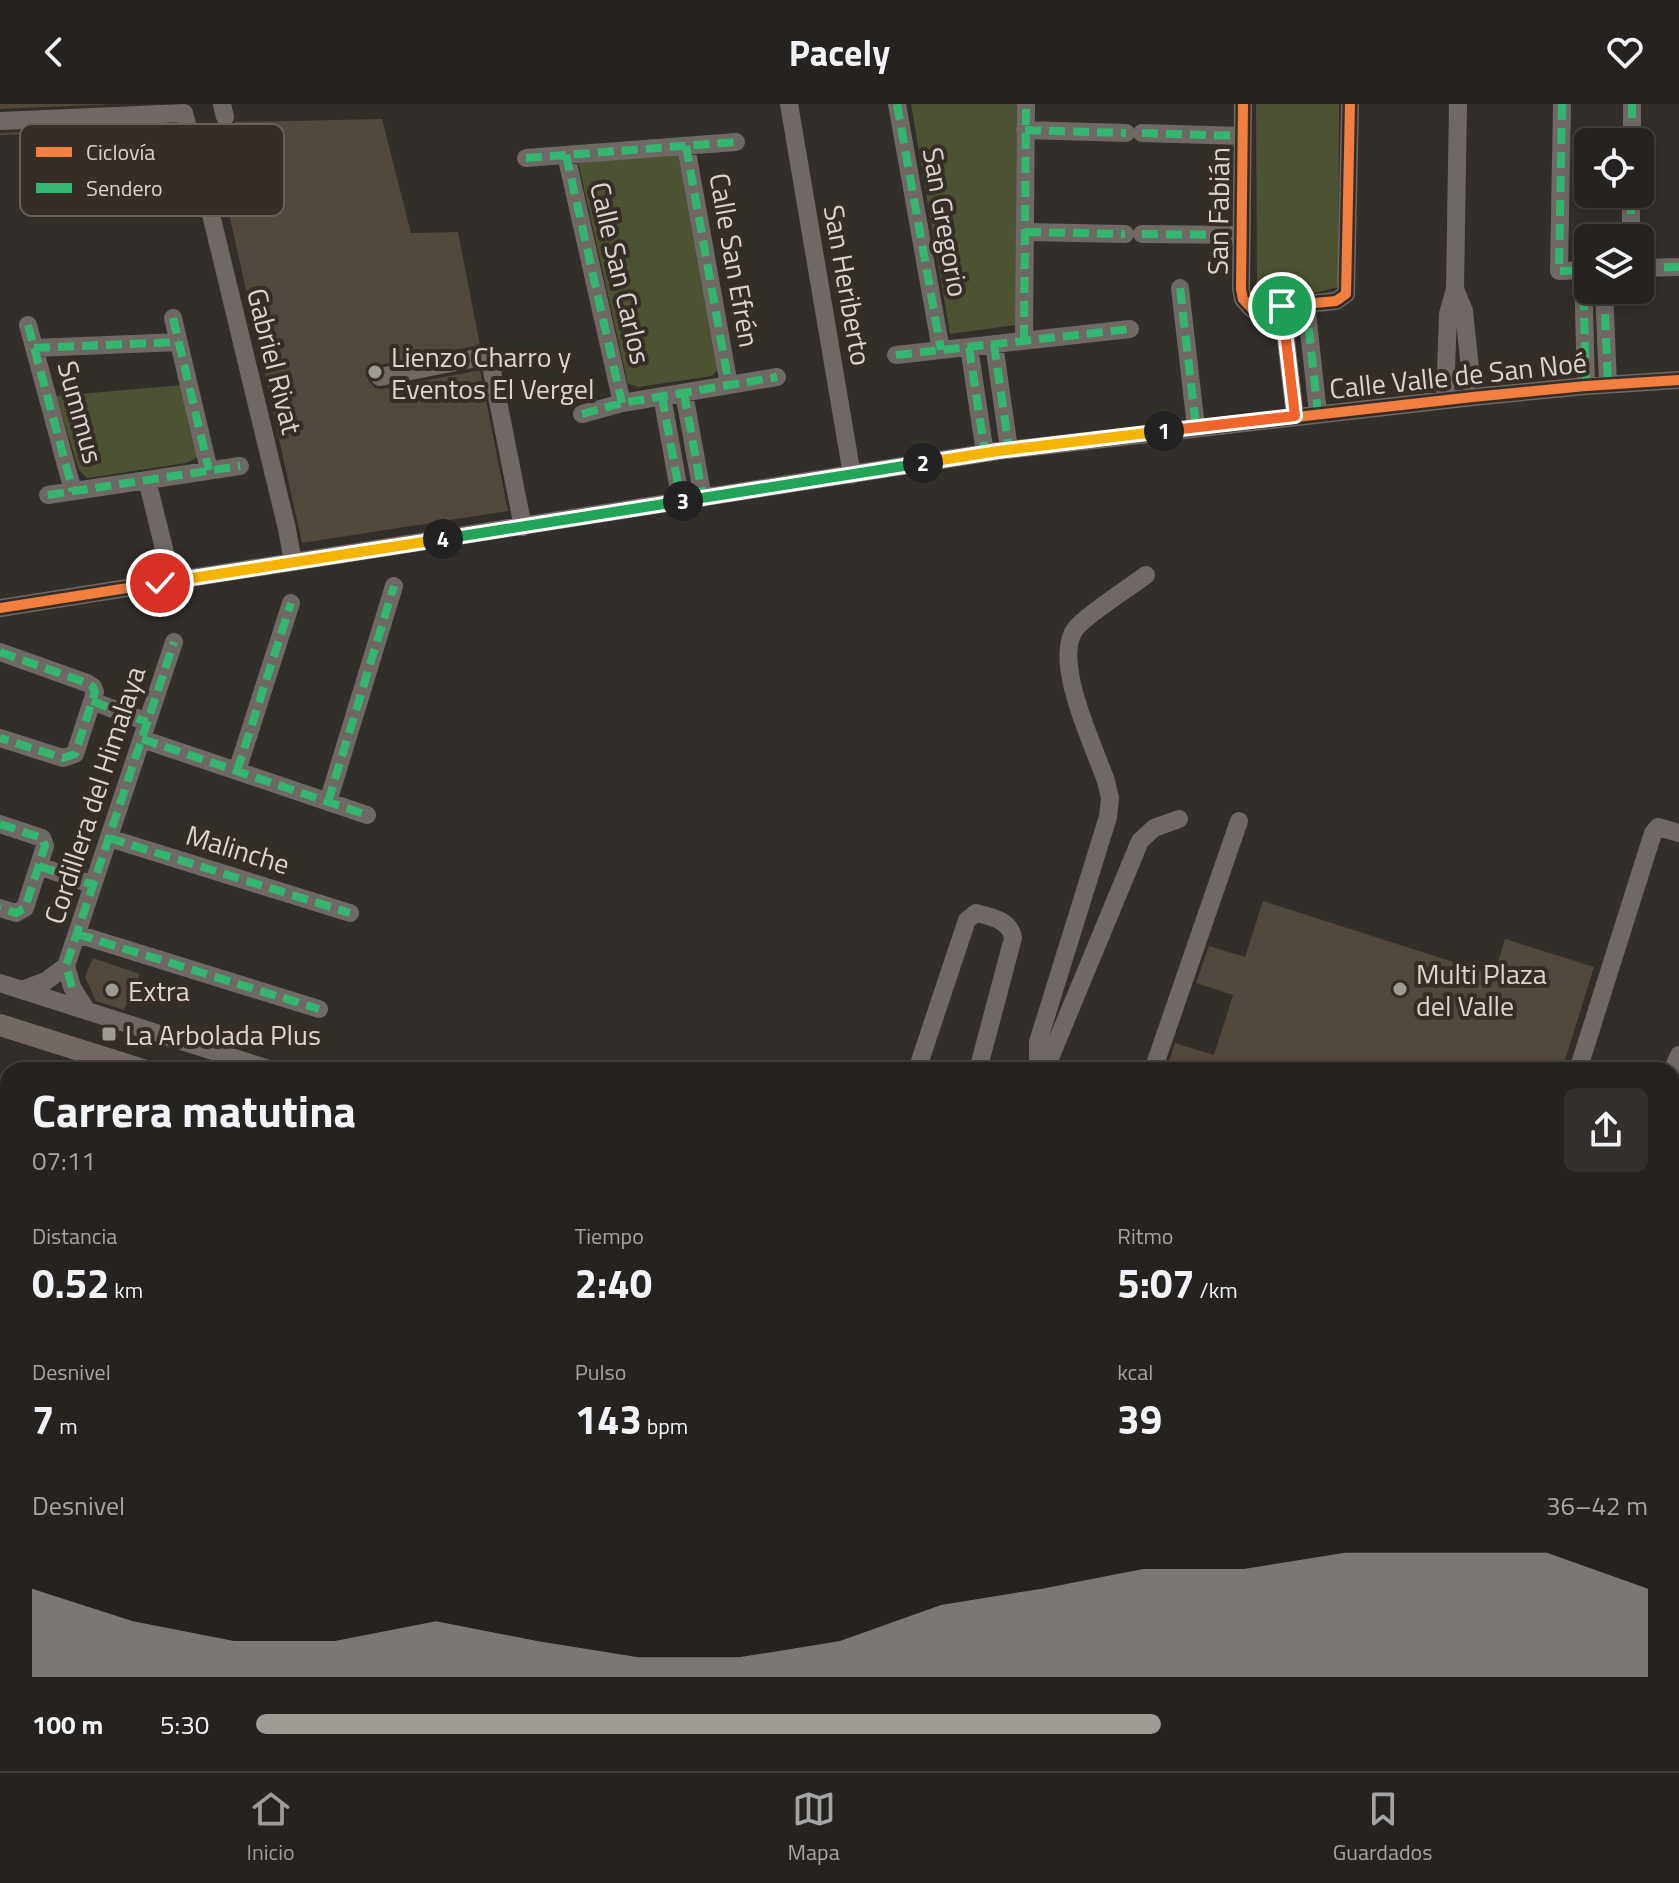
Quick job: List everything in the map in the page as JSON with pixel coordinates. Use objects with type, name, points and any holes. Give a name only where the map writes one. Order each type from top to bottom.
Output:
[{"type":"main road","points":[[0,1025],[118,1062]]},
{"type":"street","points":[[110,104],[128,115]]},
{"type":"street","name":"San Heriberto","points":[[789,104],[852,475]]},
{"type":"street","name":"San Gregorio","points":[[897,104],[941,350]]},
{"type":"street","points":[[1024,341],[1026,104]]},
{"type":"street","name":"San Fabián","points":[[1243,104],[1243,299],[1252,309],[1342,298],[1346,289],[1350,104]]},
{"type":"street","points":[[1445,400],[1448,314],[1455,289],[1458,104]]},
{"type":"street","points":[[1562,104],[1559,271],[1574,270]]},
{"type":"street","points":[[1632,104],[1632,128]]},
{"type":"street","name":"Gabriel Rivat","points":[[128,115],[184,113],[187,124]]},
{"type":"street","points":[[0,121],[128,115]]},
{"type":"street","points":[[1025,130],[1243,136]]},
{"type":"street","points":[[526,158],[736,142]]},
{"type":"street","name":"Calle San Efrén","points":[[686,146],[729,385]]},
{"type":"street","name":"Calle San Carlos","points":[[566,155],[622,403]]},
{"type":"street","name":"Gabriel Rivat","points":[[211,216],[293,562]]},
{"type":"street","points":[[1025,232],[1242,235]]},
{"type":"street","points":[[1654,268],[1679,267]]},
{"type":"street","points":[[1180,288],[1196,427]]},
{"type":"street","points":[[1455,289],[1464,311],[1473,397]]},
{"type":"street","points":[[1306,304],[1318,413]]},
{"type":"street","points":[[1585,304],[1586,386]]},
{"type":"street","points":[[1605,304],[1608,384]]},
{"type":"street","points":[[1282,306],[1295,416]]},
{"type":"street","points":[[173,318],[209,470]]},
{"type":"street","name":"Summus","points":[[28,325],[73,491]]},
{"type":"street","points":[[896,355],[1130,329]]},
{"type":"street","name":"Summus","points":[[34,348],[179,342]]},
{"type":"street","points":[[994,344],[1009,449]]},
{"type":"street","points":[[969,347],[985,453]]},
{"type":"street","points":[[380,377],[482,357],[490,361],[523,527]]},
{"type":"street","points":[[582,414],[622,403],[777,377]]},
{"type":"street","name":"Calle Valle de San Noé","points":[[0,608],[1009,449],[1473,397],[1679,380]]},
{"type":"street","points":[[684,393],[703,498]]},
{"type":"street","points":[[662,396],[681,501]]},
{"type":"street","name":"Summus","points":[[48,495],[240,466]]},
{"type":"street","points":[[141,481],[166,582]]},
{"type":"street","points":[[1040,1062],[1038,1042],[1108,817],[1110,798],[1068,674],[1066,655],[1077,626],[1146,575]]},
{"type":"street","points":[[328,802],[394,586]]},
{"type":"street","points":[[237,771],[291,603]]},
{"type":"street","name":"Cordillera del Himalaya","points":[[66,966],[174,642]]},
{"type":"street","points":[[0,652],[93,687],[92,701],[75,754],[69,758],[0,738]]},
{"type":"street","points":[[92,701],[144,731],[237,771],[367,815]]},
{"type":"street","points":[[1047,1062],[1140,841],[1154,828],[1179,819]]},
{"type":"street","points":[[1156,1062],[1239,821]]},
{"type":"street","points":[[0,824],[42,838],[45,846],[25,908],[16,913],[0,908]]},
{"type":"street","points":[[1581,1062],[1653,833],[1658,827],[1679,833]]},
{"type":"street","name":"Malinche","points":[[109,838],[350,913]]},
{"type":"street","points":[[39,866],[93,885]]},
{"type":"street","points":[[920,1062],[967,920],[976,913],[1005,923],[1010,927],[1013,938],[980,1062]]},
{"type":"street","points":[[77,934],[319,1009]]},
{"type":"street","points":[[22,990],[46,981],[66,966],[72,987],[87,1011]]},
{"type":"street","points":[[0,983],[237,1062]]},
{"type":"green space","points":[[911,104],[1017,104],[1016,325],[950,334]]},
{"type":"green space","points":[[1256,104],[1339,104],[1338,287],[1286,297],[1257,292]]},
{"type":"green space","points":[[680,155],[719,368],[712,376],[639,387],[628,384],[578,162]]},
{"type":"green space","points":[[183,385],[201,456],[186,463],[87,478],[79,470],[56,396]]},
{"type":"building","points":[[0,104],[115,104],[0,109]]},
{"type":"building","name":"Lienzo Charro y Eventos El Vergel","points":[[382,119],[411,233],[458,232],[480,345],[378,365],[369,372],[368,380],[375,388],[382,389],[480,370],[508,511],[302,543],[230,216],[284,216],[284,124],[233,124]]},
{"type":"building","points":[[20,132],[20,135],[0,135]]},
{"type":"building","name":"Multi Plaza del Valle","points":[[1263,901],[1494,975],[1505,939],[1594,967],[1564,1062],[1169,1062],[1175,1043],[1214,1055],[1233,995],[1196,983],[1209,946],[1245,957]]},
{"type":"building","name":"Extra","points":[[93,958],[140,974],[124,1010],[96,1001],[85,977]]},
{"type":"marked path","points":[[897,104],[941,350]]},
{"type":"marked path","points":[[1024,341],[1026,104]]},
{"type":"marked path","points":[[1562,104],[1559,271],[1574,270]]},
{"type":"marked path","points":[[1632,104],[1632,128]]},
{"type":"marked path","points":[[1025,130],[1126,133]]},
{"type":"marked path","points":[[1142,133],[1243,136]]},
{"type":"marked path","points":[[526,158],[736,142]]},
{"type":"marked path","points":[[686,146],[729,385]]},
{"type":"marked path","points":[[566,155],[622,403]]},
{"type":"marked path","points":[[1631,208],[1631,224]]},
{"type":"marked path","points":[[1025,232],[1125,234]]},
{"type":"marked path","points":[[1142,234],[1242,235]]},
{"type":"marked path","points":[[1654,268],[1679,267]]},
{"type":"marked path","points":[[1180,288],[1196,427]]},
{"type":"marked path","points":[[1306,304],[1318,413]]},
{"type":"marked path","points":[[1584,304],[1586,386]]},
{"type":"marked path","points":[[1605,304],[1608,384]]},
{"type":"marked path","points":[[1282,306],[1295,416]]},
{"type":"marked path","points":[[173,318],[209,470]]},
{"type":"marked path","points":[[28,325],[73,491]]},
{"type":"marked path","points":[[896,355],[1130,329]]},
{"type":"marked path","points":[[34,348],[179,342]]},
{"type":"marked path","points":[[994,344],[1009,449]]},
{"type":"marked path","points":[[969,347],[985,453]]},
{"type":"marked path","points":[[582,414],[622,403],[777,377]]},
{"type":"marked path","points":[[684,393],[703,498]]},
{"type":"marked path","points":[[662,396],[681,501]]},
{"type":"marked path","points":[[48,495],[240,466]]},
{"type":"marked path","points":[[328,802],[394,586]]},
{"type":"marked path","points":[[237,771],[291,603]]},
{"type":"marked path","points":[[72,987],[66,966],[174,642]]},
{"type":"marked path","points":[[0,652],[87,683],[95,692],[75,754],[63,758],[0,738]]},
{"type":"marked path","points":[[92,701],[147,722]]},
{"type":"marked path","points":[[142,739],[367,815]]},
{"type":"marked path","points":[[0,824],[42,838],[45,846],[25,908],[16,913],[0,908]]},
{"type":"marked path","points":[[109,838],[350,913]]},
{"type":"marked path","points":[[39,866],[93,885]]},
{"type":"marked path","points":[[77,934],[319,1009]]},
{"type":"cycle path","points":[[1243,104],[1241,289],[1243,299],[1252,309],[1336,301],[1346,294],[1350,104]]},
{"type":"cycle path","points":[[0,608],[998,451],[1473,397],[1679,380]]},
{"type":"place","name":"Lienzo Charro y Eventos El Vergel","points":[[375,372]]},
{"type":"place","name":"Multi Plaza del Valle","points":[[1400,989]]},
{"type":"place","name":"Extra","points":[[112,990]]},
{"type":"place","name":"La Arbolada Plus","points":[[109,1034]]},
{"type":"route","points":[[160,583],[998,451],[1295,416],[1282,306]]}]
